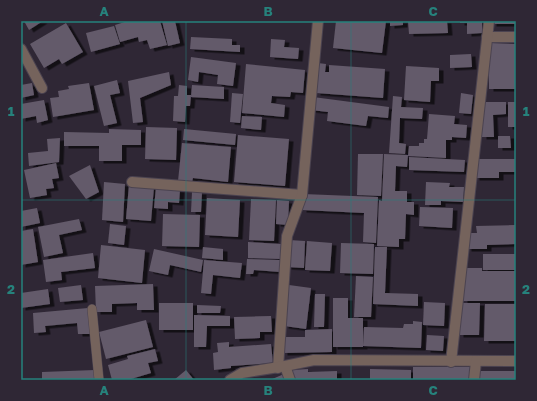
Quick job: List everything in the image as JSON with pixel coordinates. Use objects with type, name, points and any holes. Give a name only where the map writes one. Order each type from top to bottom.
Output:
[{"type":"street","points":[[290,380],[281,367],[287,236],[302,195],[318,21]]},
{"type":"street","points":[[451,362],[489,21]]},
{"type":"street","points":[[487,37],[516,37]]},
{"type":"street","points":[[21,49],[42,88]]},
{"type":"street","points":[[132,182],[302,195]]},
{"type":"street","points":[[230,380],[242,372],[281,367],[314,360],[451,362],[516,361]]},
{"type":"street","points":[[474,380],[476,361]]},
{"type":"lane","points":[[92,309],[99,380]]},
{"type":"building","points":[[24,21],[43,21],[29,30]]},
{"type":"building","points":[[128,21],[160,21],[167,45],[150,49],[147,40],[139,42],[138,37],[120,42],[115,25]]},
{"type":"building","points":[[162,21],[175,21],[180,43],[168,46]]},
{"type":"building","points":[[336,21],[386,21],[382,53],[333,48]]},
{"type":"building","points":[[390,21],[403,21],[403,25],[390,26]]},
{"type":"building","points":[[408,21],[447,21],[448,33],[409,34]]},
{"type":"building","points":[[460,21],[482,21],[482,33],[467,34],[467,23],[460,23]]},
{"type":"building","points":[[492,21],[516,21],[516,24],[492,24]]},
{"type":"building","points":[[66,23],[83,52],[62,64],[59,59],[44,68],[30,44]]},
{"type":"building","points":[[114,26],[120,44],[91,52],[86,33]]},
{"type":"building","points":[[191,37],[232,39],[232,45],[240,45],[240,52],[190,49]]},
{"type":"building","points":[[271,39],[285,40],[284,47],[299,48],[298,59],[270,57]]},
{"type":"building","points":[[489,43],[516,44],[516,89],[489,89]]},
{"type":"building","points":[[471,54],[472,67],[450,68],[450,55]]},
{"type":"building","points":[[191,57],[236,63],[233,86],[217,84],[218,75],[199,72],[198,82],[188,80]]},
{"type":"building","points":[[318,63],[326,64],[325,72],[329,72],[329,65],[385,69],[383,98],[316,93]]},
{"type":"building","points":[[246,64],[305,70],[303,93],[291,92],[290,97],[272,96],[271,103],[285,105],[284,117],[242,113]]},
{"type":"building","points":[[406,66],[439,68],[439,81],[431,81],[430,102],[404,100]]},
{"type":"building","points":[[169,72],[171,85],[140,98],[143,122],[133,123],[128,81]]},
{"type":"building","points":[[117,80],[120,93],[110,95],[117,123],[104,126],[94,86]]},
{"type":"building","points":[[32,83],[34,95],[21,98],[21,85]]},
{"type":"building","points":[[89,83],[94,110],[53,117],[50,98],[59,97],[58,91],[69,89],[68,86]]},
{"type":"building","points":[[179,85],[187,86],[187,95],[191,95],[190,106],[186,106],[185,122],[173,121],[174,96],[178,96]]},
{"type":"building","points":[[192,85],[224,87],[224,99],[191,97]]},
{"type":"building","points":[[232,93],[243,94],[240,123],[230,122]]},
{"type":"building","points":[[461,93],[473,95],[471,114],[459,113]]},
{"type":"building","points":[[393,96],[402,97],[401,107],[423,108],[422,119],[400,118],[399,143],[406,144],[405,154],[389,153]]},
{"type":"building","points":[[313,97],[389,107],[388,118],[368,116],[366,126],[327,121],[328,112],[311,110]]},
{"type":"building","points":[[44,100],[48,120],[37,123],[36,116],[21,119],[21,104]]},
{"type":"building","points":[[482,102],[506,102],[506,114],[493,115],[494,137],[482,137]]},
{"type":"building","points":[[508,102],[516,102],[516,127],[508,127]]},
{"type":"building","points":[[429,114],[455,116],[454,124],[467,125],[466,138],[452,137],[452,140],[446,140],[446,158],[408,156],[409,146],[419,146],[419,143],[424,143],[424,139],[427,139]]},
{"type":"building","points":[[242,116],[262,117],[261,130],[241,128]]},
{"type":"building","points":[[146,127],[177,128],[176,160],[145,159]]},
{"type":"building","points":[[109,129],[141,130],[141,145],[122,145],[122,161],[99,161],[99,146],[64,146],[64,132],[109,133]]},
{"type":"building","points":[[184,129],[236,134],[235,145],[183,140]]},
{"type":"building","points":[[238,135],[289,139],[285,186],[234,182]]},
{"type":"building","points":[[498,136],[510,136],[511,148],[498,148]]},
{"type":"building","points":[[60,138],[59,162],[29,166],[28,153],[48,151],[47,139]]},
{"type":"building","points":[[182,143],[231,147],[228,182],[193,178],[192,182],[178,181]]},
{"type":"building","points":[[358,154],[383,154],[381,196],[357,195]]},
{"type":"building","points":[[384,154],[408,155],[407,167],[396,166],[395,191],[407,191],[407,202],[414,202],[414,215],[406,214],[405,239],[399,239],[399,247],[377,246],[379,200],[382,201]]},
{"type":"building","points":[[409,157],[465,160],[464,172],[409,170]]},
{"type":"building","points":[[475,159],[516,159],[516,172],[499,172],[499,178],[475,178]]},
{"type":"building","points":[[56,163],[59,178],[52,179],[54,188],[46,189],[47,195],[30,198],[24,170]]},
{"type":"building","points":[[90,165],[99,192],[86,199],[69,176]]},
{"type":"building","points":[[104,182],[125,184],[123,222],[102,220]]},
{"type":"building","points":[[426,182],[450,183],[449,187],[464,187],[463,202],[441,201],[441,205],[425,205]]},
{"type":"building","points":[[129,185],[154,187],[151,221],[126,219]]},
{"type":"building","points":[[156,187],[180,190],[179,203],[168,202],[168,209],[154,208]]},
{"type":"building","points":[[192,192],[202,192],[201,212],[191,212]]},
{"type":"building","points":[[303,194],[378,197],[376,243],[363,242],[364,213],[302,210]]},
{"type":"building","points":[[207,198],[240,200],[238,237],[205,235]]},
{"type":"building","points":[[251,199],[276,200],[274,241],[249,240]]},
{"type":"building","points":[[277,200],[289,201],[288,225],[276,224]]},
{"type":"building","points":[[420,207],[453,208],[452,228],[419,226]]},
{"type":"building","points":[[37,208],[40,223],[21,227],[21,211]]},
{"type":"building","points":[[163,214],[200,215],[199,247],[162,246]]},
{"type":"building","points":[[79,219],[82,230],[59,235],[63,253],[44,257],[38,227]]},
{"type":"building","points":[[110,224],[126,226],[124,245],[108,243]]},
{"type":"building","points":[[516,225],[516,244],[487,245],[487,249],[467,249],[466,233],[477,233],[476,226]]},
{"type":"building","points":[[33,229],[38,262],[21,265],[21,231]]},
{"type":"building","points":[[289,240],[305,241],[304,268],[287,267]]},
{"type":"building","points":[[307,241],[332,243],[330,271],[305,270]]},
{"type":"building","points":[[248,242],[281,244],[280,259],[248,258]]},
{"type":"building","points":[[341,243],[374,244],[373,274],[340,273]]},
{"type":"building","points":[[101,245],[145,250],[142,283],[98,278]]},
{"type":"building","points":[[203,247],[223,249],[223,260],[202,258]]},
{"type":"building","points":[[375,247],[387,247],[385,293],[418,294],[418,306],[373,304]]},
{"type":"building","points":[[154,249],[203,260],[201,272],[170,265],[168,275],[149,271]]},
{"type":"building","points":[[93,253],[95,268],[61,272],[62,280],[46,282],[43,260]]},
{"type":"building","points":[[483,254],[516,254],[516,270],[483,270]]},
{"type":"building","points":[[247,259],[280,260],[280,272],[254,270],[253,274],[246,274]]},
{"type":"building","points":[[204,260],[242,263],[240,278],[213,275],[211,294],[201,293]]},
{"type":"building","points":[[463,268],[482,268],[482,271],[516,271],[516,301],[463,301]]},
{"type":"building","points":[[356,276],[373,277],[371,317],[354,317]]},
{"type":"building","points":[[153,284],[154,310],[137,310],[137,303],[112,304],[112,312],[96,312],[95,286]]},
{"type":"building","points":[[81,285],[83,300],[60,302],[58,288]]},
{"type":"building","points":[[289,285],[311,288],[306,329],[284,326]]},
{"type":"building","points":[[48,289],[50,304],[21,308],[21,293]]},
{"type":"building","points":[[315,294],[325,294],[324,327],[314,327]]},
{"type":"building","points":[[333,298],[348,298],[348,318],[363,318],[363,347],[333,347]]},
{"type":"building","points":[[424,302],[445,303],[444,326],[423,325]]},
{"type":"building","points":[[159,303],[193,303],[193,330],[159,330]]},
{"type":"building","points":[[459,303],[480,303],[479,335],[459,335]]},
{"type":"building","points":[[485,304],[516,304],[516,341],[484,341]]},
{"type":"building","points":[[197,305],[221,306],[220,313],[197,313]]},
{"type":"building","points":[[88,308],[91,334],[78,334],[77,323],[45,326],[46,332],[34,333],[33,313]]},
{"type":"building","points":[[194,315],[230,316],[230,326],[207,326],[206,347],[194,347]]},
{"type":"building","points":[[271,316],[272,332],[260,332],[260,338],[235,339],[234,317]]},
{"type":"building","points":[[146,320],[153,347],[106,359],[99,332]]},
{"type":"building","points":[[413,321],[422,322],[421,348],[363,346],[364,327],[403,328],[404,324],[413,324]]},
{"type":"building","points":[[332,329],[332,352],[283,353],[282,337],[305,337],[305,330]]},
{"type":"building","points":[[427,335],[444,336],[443,351],[426,350]]},
{"type":"building","points":[[229,342],[229,347],[271,344],[273,363],[231,366],[231,368],[214,370],[213,353],[218,352],[217,343]]},
{"type":"building","points":[[155,349],[158,361],[148,363],[151,373],[131,379],[132,380],[112,380],[108,365],[128,359],[127,356]]},
{"type":"building","points":[[413,367],[472,367],[472,380],[413,380]]},
{"type":"building","points":[[308,369],[308,372],[337,371],[337,380],[293,380],[292,370]]},
{"type":"building","points":[[370,369],[411,370],[411,380],[370,380]]},
{"type":"building","points":[[95,370],[95,380],[42,380],[42,372]]},
{"type":"building","points":[[186,370],[194,380],[174,380]]},
{"type":"building","points":[[480,371],[516,371],[516,380],[480,380]]},
{"type":"building","points":[[284,374],[286,380],[270,380]]}]
